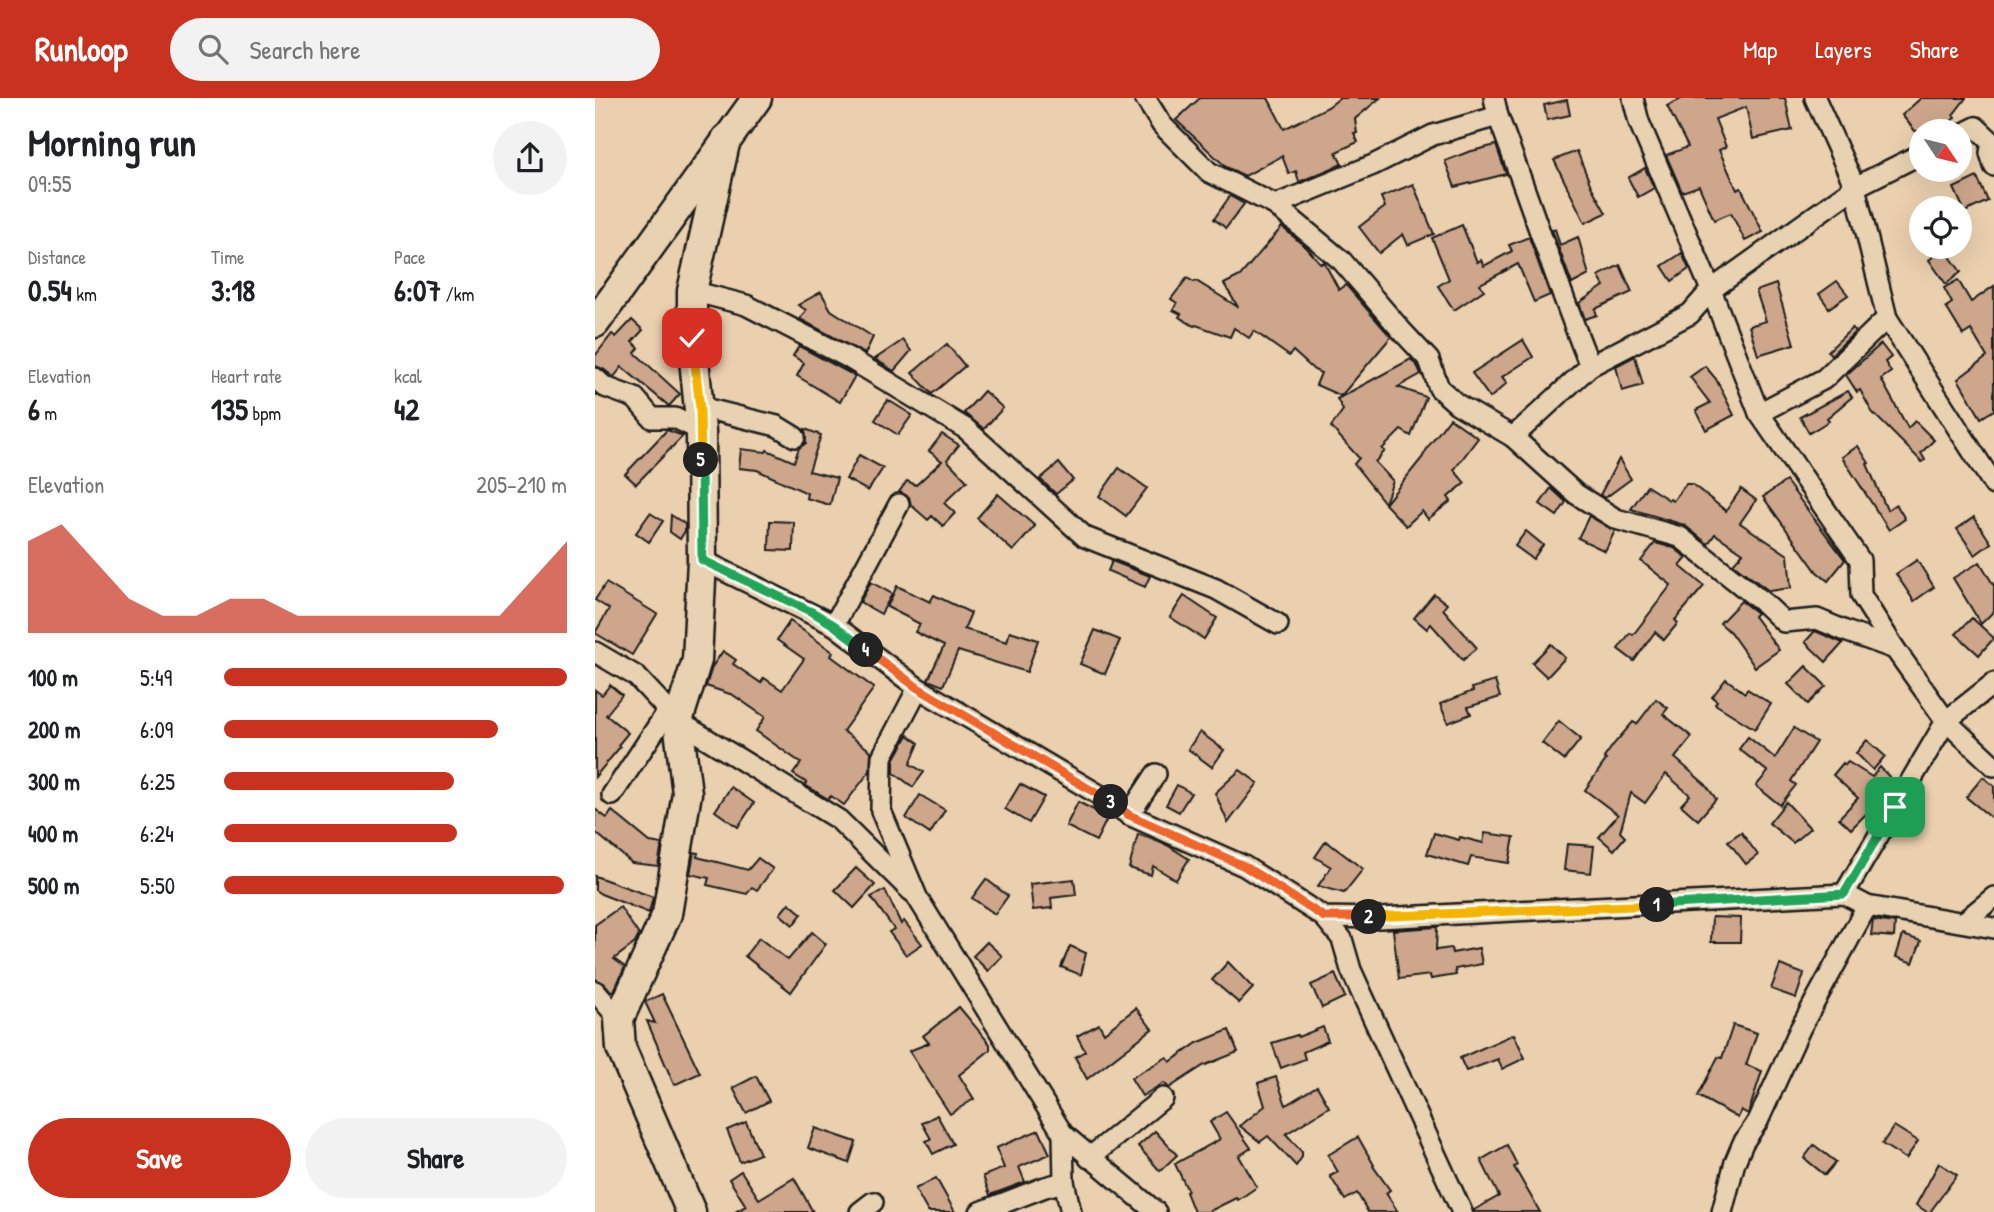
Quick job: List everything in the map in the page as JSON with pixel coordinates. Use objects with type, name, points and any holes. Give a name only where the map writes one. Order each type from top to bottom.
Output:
[{"type":"street","points":[[595,323],[757,98]]},
{"type":"street","points":[[1145,98],[1162,125],[1209,172],[1275,205],[1342,261],[1429,360],[1439,388],[1457,404],[1513,437],[1576,494],[1616,519],[1680,537],[1784,622],[1817,619],[1895,649]]},
{"type":"street","points":[[1633,98],[1639,122],[1711,290],[1759,413],[1860,560],[1861,595],[1895,649],[1946,721],[1994,766]]},
{"type":"street","points":[[1815,98],[1855,187],[1887,318],[1994,485]]},
{"type":"street","points":[[1275,205],[1373,165],[1496,107],[1590,366]]},
{"type":"street","points":[[1972,129],[1976,127],[1992,142],[1990,153],[1994,166]]},
{"type":"street","points":[[612,795],[672,717],[697,660],[702,560],[700,419],[692,338],[692,290],[726,139]]},
{"type":"street","points":[[1513,437],[1590,366],[1690,314],[1711,290],[1855,187],[1909,160]]},
{"type":"street","points":[[692,290],[745,305],[847,357],[966,429],[1085,537],[1216,589],[1278,624]]},
{"type":"street","points":[[1759,413],[1824,379],[1887,318]]},
{"type":"street","points":[[595,378],[605,387],[635,398],[652,418],[777,426],[795,437]]},
{"type":"street","points":[[834,625],[899,504]]},
{"type":"street","points":[[702,560],[834,625],[918,688],[1129,815],[1244,866],[1324,917],[1342,939],[1350,970],[1462,1212]]},
{"type":"street","points":[[595,652],[636,676],[672,717],[839,820],[917,897]]},
{"type":"street","points":[[1844,894],[1946,721],[1994,683]]},
{"type":"street","points":[[918,688],[882,757],[881,811],[917,897],[1063,1134],[1156,1212]]},
{"type":"street","points":[[672,717],[687,793],[667,914],[618,1019],[621,1048],[691,1212]]},
{"type":"street","points":[[1129,815],[1156,774]]},
{"type":"street","points":[[1324,917],[1394,917],[1844,894],[1867,906],[1994,928]]},
{"type":"street","points":[[1965,921],[1994,897]]},
{"type":"street","points":[[1722,1212],[1735,1162],[1743,1143],[1758,1121],[1800,1029],[1867,906]]},
{"type":"street","points":[[595,991],[618,1019]]},
{"type":"street","points":[[1089,1158],[1163,1098]]},
{"type":"street","points":[[1063,1134],[1064,1182],[1071,1212]]},
{"type":"street","points":[[980,1212],[1064,1182]]},
{"type":"building","points":[[1200,98],[1268,98],[1284,129],[1340,98],[1380,98],[1355,119],[1357,133],[1354,133],[1358,142],[1336,152],[1342,164],[1299,182],[1296,171],[1289,174],[1282,156],[1245,176],[1226,167],[1176,120]]},
{"type":"building","points":[[1683,98],[1785,98],[1792,130],[1753,139],[1746,107],[1715,119],[1726,147],[1719,150],[1737,190],[1741,188],[1763,232],[1745,241],[1731,213],[1714,220],[1699,186],[1682,192],[1666,155],[1688,147],[1667,106]]},
{"type":"building","points":[[1921,98],[1966,98],[1953,115],[1953,119],[1909,119],[1909,124],[1902,115]]},
{"type":"building","points":[[1567,100],[1570,115],[1547,120],[1544,105]]},
{"type":"building","points":[[1496,145],[1506,174],[1455,187],[1445,161]]},
{"type":"building","points":[[1577,151],[1591,186],[1606,213],[1585,223],[1554,160]]},
{"type":"building","points":[[1645,168],[1654,188],[1638,197],[1628,178]]},
{"type":"building","points":[[1977,177],[1988,201],[1972,209],[1972,196],[1958,196],[1954,188],[1972,182]]},
{"type":"building","points":[[1413,184],[1434,234],[1408,245],[1403,234],[1379,253],[1359,227],[1385,207],[1381,197]]},
{"type":"building","points":[[1230,196],[1244,204],[1226,228],[1214,219]]},
{"type":"building","points":[[1462,225],[1477,262],[1481,260],[1484,266],[1512,251],[1509,245],[1529,237],[1550,295],[1534,302],[1518,264],[1480,284],[1484,290],[1454,310],[1438,286],[1449,279],[1432,238]]},
{"type":"building","points":[[1282,227],[1321,264],[1324,262],[1339,290],[1346,285],[1391,337],[1341,396],[1316,385],[1321,373],[1293,351],[1289,356],[1254,331],[1249,338],[1234,328],[1230,337],[1194,326],[1173,310],[1177,303],[1171,299],[1187,278],[1238,307],[1224,284],[1240,276]]},
{"type":"building","points":[[1555,229],[1560,245],[1578,237],[1589,275],[1572,284],[1552,230]]},
{"type":"building","points":[[1682,253],[1689,269],[1672,281],[1662,266]]},
{"type":"building","points":[[1952,259],[1961,272],[1946,284],[1929,260]]},
{"type":"building","points":[[1620,265],[1632,292],[1595,309],[1597,315],[1585,319],[1579,303],[1604,286],[1598,276]]},
{"type":"building","points":[[1958,280],[1971,302],[1994,286],[1994,410],[1981,418],[1958,379],[1987,357],[1971,330],[1963,335],[1946,307],[1952,303],[1944,288]]},
{"type":"building","points":[[1837,281],[1848,295],[1829,308],[1819,294]]},
{"type":"building","points":[[1776,284],[1794,344],[1758,355],[1749,326],[1766,321],[1756,291]]},
{"type":"building","points":[[821,292],[831,310],[873,337],[865,354],[800,319],[806,310],[798,305]]},
{"type":"building","points":[[632,320],[643,330],[632,342],[639,348],[635,353],[680,394],[669,406],[622,367],[614,377],[595,366],[595,356],[612,334],[616,337]]},
{"type":"building","points":[[1852,328],[1855,332],[1831,355],[1828,351]]},
{"type":"building","points":[[903,340],[911,351],[894,371],[875,359]]},
{"type":"building","points":[[1523,340],[1533,357],[1502,377],[1507,383],[1490,398],[1472,373]]},
{"type":"building","points":[[947,344],[965,366],[932,394],[912,373]]},
{"type":"building","points":[[1881,344],[1891,357],[1885,362],[1891,372],[1881,379],[1908,428],[1915,421],[1934,440],[1921,453],[1925,460],[1922,462],[1872,412],[1860,390],[1857,392],[1846,375]]},
{"type":"building","points":[[799,346],[855,376],[840,402],[797,376],[804,363],[793,356]]},
{"type":"building","points":[[1635,356],[1643,385],[1622,391],[1616,366]]},
{"type":"building","points":[[1411,359],[1421,374],[1398,387],[1426,397],[1411,436],[1401,430],[1382,449],[1385,451],[1375,462],[1393,481],[1385,503],[1354,464],[1359,458],[1331,427],[1343,410],[1337,399]]},
{"type":"building","points":[[1705,366],[1716,379],[1734,415],[1706,430],[1696,410],[1710,403],[1690,377]]},
{"type":"building","points":[[984,391],[1003,408],[984,429],[964,413]]},
{"type":"building","points":[[1848,391],[1852,397],[1827,418],[1829,421],[1809,433],[1800,417]]},
{"type":"building","points":[[888,400],[912,415],[898,435],[875,420]]},
{"type":"building","points":[[1450,418],[1478,438],[1454,470],[1465,483],[1448,497],[1451,501],[1428,519],[1422,511],[1406,526],[1385,504]]},
{"type":"building","points":[[805,429],[821,435],[809,471],[837,478],[830,505],[806,498],[807,493],[757,470],[739,468],[741,449],[767,450],[794,462],[799,448],[806,443]]},
{"type":"building","points":[[667,430],[683,436],[636,484],[625,474]]},
{"type":"building","points":[[942,434],[959,445],[947,460],[967,481],[944,503],[955,513],[943,526],[932,516],[928,520],[911,505],[909,497],[899,492],[907,481],[916,485],[942,461],[929,451]]},
{"type":"building","points":[[1858,446],[1869,463],[1867,464],[1887,510],[1896,504],[1905,519],[1889,530],[1842,457]]},
{"type":"building","points":[[859,455],[883,468],[868,491],[846,479]]},
{"type":"building","points":[[1619,459],[1631,479],[1605,498],[1600,495]]},
{"type":"building","points":[[1059,463],[1073,480],[1056,494],[1040,479]]},
{"type":"building","points":[[1119,468],[1147,488],[1126,516],[1099,496]]},
{"type":"building","points":[[1786,481],[1845,560],[1828,581],[1817,572],[1763,497]]},
{"type":"building","points":[[1686,484],[1692,484],[1726,511],[1741,489],[1756,500],[1740,523],[1788,555],[1791,588],[1769,591],[1733,564],[1743,553],[1715,534],[1708,544],[1684,525],[1631,509],[1647,486],[1673,501]]},
{"type":"building","points":[[1551,488],[1566,502],[1557,516],[1540,504]]},
{"type":"building","points":[[998,494],[1035,526],[1013,551],[977,518]]},
{"type":"building","points":[[650,513],[663,521],[649,542],[636,533]]},
{"type":"building","points":[[671,515],[685,524],[685,531],[680,539],[670,532]]},
{"type":"building","points":[[1589,516],[1615,531],[1605,551],[1578,538]]},
{"type":"building","points":[[1974,517],[1991,543],[1975,555],[1957,529]]},
{"type":"building","points":[[770,521],[794,522],[793,551],[769,550]]},
{"type":"building","points":[[1526,531],[1543,545],[1533,559],[1515,546]]},
{"type":"building","points":[[1655,543],[1674,548],[1687,558],[1680,566],[1704,586],[1675,620],[1678,623],[1664,640],[1655,632],[1634,661],[1618,649],[1630,633],[1633,635],[1671,585],[1641,561]]},
{"type":"building","points":[[1917,560],[1934,587],[1914,601],[1896,574]]},
{"type":"building","points":[[1112,561],[1150,576],[1145,587],[1108,571]]},
{"type":"building","points":[[1980,562],[1994,586],[1994,611],[1981,624],[1953,578]]},
{"type":"building","points":[[871,582],[892,594],[881,614],[860,602]]},
{"type":"building","points":[[606,583],[657,614],[632,655],[595,633],[609,609],[595,600]]},
{"type":"building","points":[[897,586],[930,602],[934,595],[971,613],[964,629],[1007,642],[1010,631],[1038,640],[1027,672],[958,651],[943,686],[928,680],[944,646],[915,632],[920,624],[887,607]]},
{"type":"building","points":[[1434,594],[1447,604],[1443,609],[1477,648],[1463,660],[1431,624],[1427,629],[1414,618]]},
{"type":"building","points":[[1184,596],[1217,618],[1204,639],[1170,617]]},
{"type":"building","points":[[1741,601],[1757,613],[1754,616],[1779,650],[1755,667],[1730,632],[1720,623]]},
{"type":"building","points":[[1972,618],[1994,638],[1979,655],[1956,634]]},
{"type":"building","points":[[790,621],[833,652],[831,656],[874,688],[843,731],[871,751],[870,771],[844,805],[831,796],[828,799],[793,774],[801,763],[756,731],[765,717],[733,695],[706,686],[712,667],[723,651],[736,660],[733,664],[761,683],[764,678],[782,690],[804,659],[777,640]]},
{"type":"building","points":[[1095,630],[1120,640],[1105,674],[1080,664]]},
{"type":"building","points":[[1815,631],[1843,643],[1826,662],[1805,642]]},
{"type":"building","points":[[1551,644],[1565,658],[1547,677],[1532,663]]},
{"type":"building","points":[[1806,666],[1826,686],[1808,704],[1788,684]]},
{"type":"building","points":[[1726,679],[1745,693],[1747,689],[1771,704],[1755,729],[1715,704],[1717,701],[1712,697]]},
{"type":"building","points":[[1495,681],[1500,697],[1468,707],[1471,714],[1448,723],[1440,704],[1473,691],[1472,688]]},
{"type":"building","points":[[610,685],[622,695],[606,715],[628,733],[595,777],[595,690],[602,695]]},
{"type":"building","points":[[1656,699],[1668,708],[1663,714],[1692,737],[1675,758],[1706,785],[1716,799],[1698,820],[1681,805],[1690,795],[1666,774],[1645,803],[1631,793],[1620,832],[1625,837],[1614,850],[1599,837],[1618,815],[1585,790],[1613,745],[1633,722],[1637,724]]},
{"type":"building","points":[[1559,721],[1581,739],[1564,760],[1542,743]]},
{"type":"building","points":[[1794,728],[1816,742],[1791,781],[1796,785],[1780,805],[1756,786],[1768,772],[1739,749],[1748,737],[1775,758]]},
{"type":"building","points":[[1200,732],[1224,750],[1212,767],[1188,749]]},
{"type":"building","points":[[908,735],[919,743],[910,764],[924,772],[913,787],[894,773],[894,760]]},
{"type":"building","points":[[1867,740],[1885,756],[1873,770],[1856,753]]},
{"type":"building","points":[[1848,762],[1872,777],[1880,767],[1895,783],[1878,812],[1874,815],[1870,810],[1851,829],[1839,818],[1858,798],[1833,775],[1843,763],[1845,765]]},
{"type":"building","points":[[1240,770],[1258,783],[1228,823],[1215,793]]},
{"type":"building","points":[[1983,777],[1994,786],[1994,820],[1966,797]]},
{"type":"building","points":[[1020,784],[1044,797],[1029,823],[1005,809]]},
{"type":"building","points":[[1177,785],[1191,793],[1179,812],[1166,805]]},
{"type":"building","points":[[731,787],[754,803],[738,827],[715,811]]},
{"type":"building","points":[[920,795],[945,810],[930,834],[906,818]]},
{"type":"building","points":[[1078,802],[1108,817],[1096,841],[1066,826]]},
{"type":"building","points":[[1786,802],[1810,828],[1793,843],[1769,823]]},
{"type":"building","points":[[595,809],[607,818],[612,811],[650,842],[662,844],[658,866],[632,863],[595,832]]},
{"type":"building","points":[[1741,832],[1758,855],[1746,864],[1728,841]]},
{"type":"building","points":[[1434,833],[1483,843],[1485,833],[1514,837],[1509,863],[1471,857],[1468,866],[1427,854]]},
{"type":"building","points":[[1138,834],[1167,845],[1189,859],[1176,880],[1153,866],[1151,875],[1129,868]]},
{"type":"building","points":[[1326,841],[1363,869],[1344,893],[1318,886],[1331,867],[1315,857]]},
{"type":"building","points":[[1567,844],[1594,846],[1591,873],[1564,870]]},
{"type":"building","points":[[694,852],[698,853],[697,857],[748,870],[758,858],[773,869],[757,890],[752,887],[747,894],[707,885],[709,878],[690,874]]},
{"type":"building","points":[[856,868],[875,885],[854,908],[835,890]]},
{"type":"building","points":[[595,876],[653,897],[649,913],[595,890]]},
{"type":"building","points":[[986,879],[1008,896],[995,914],[972,898]]},
{"type":"building","points":[[1074,879],[1076,895],[1051,898],[1052,908],[1033,910],[1030,884]]},
{"type":"building","points":[[885,890],[901,924],[904,921],[922,944],[906,955],[889,932],[894,929],[871,897]]},
{"type":"building","points":[[789,903],[802,914],[793,925],[780,914]]},
{"type":"building","points":[[620,907],[639,935],[635,943],[614,959],[625,967],[614,991],[611,991],[604,983],[595,979],[595,925]]},
{"type":"building","points":[[1712,917],[1741,918],[1740,942],[1711,942]]},
{"type":"building","points":[[1873,920],[1895,923],[1894,937],[1871,935]]},
{"type":"building","points":[[1437,927],[1436,950],[1451,948],[1452,953],[1479,948],[1482,964],[1455,969],[1456,975],[1431,979],[1430,975],[1399,979],[1393,930]]},
{"type":"building","points":[[812,932],[826,944],[791,992],[745,956],[759,938],[788,960]]},
{"type":"building","points":[[1903,935],[1921,941],[1913,963],[1896,957]]},
{"type":"building","points":[[987,942],[1002,956],[988,971],[973,956]]},
{"type":"building","points":[[1070,946],[1086,953],[1081,975],[1061,967]]},
{"type":"building","points":[[1228,962],[1253,988],[1239,1003],[1212,980]]},
{"type":"building","points":[[1780,965],[1804,974],[1796,998],[1771,989]]},
{"type":"building","points":[[1335,974],[1345,997],[1322,1008],[1311,985]]},
{"type":"building","points":[[662,994],[700,1073],[674,1085],[647,1021],[655,1023],[645,1002]]},
{"type":"building","points":[[959,1007],[990,1044],[990,1050],[959,1075],[974,1099],[950,1114],[909,1051],[929,1043],[923,1036]]},
{"type":"building","points":[[1136,1008],[1152,1029],[1087,1079],[1075,1057],[1085,1051],[1077,1036],[1099,1024],[1104,1033]]},
{"type":"building","points":[[1733,1025],[1757,1033],[1746,1065],[1762,1071],[1748,1114],[1741,1110],[1738,1118],[1698,1096],[1718,1057],[1722,1058]]},
{"type":"building","points":[[1323,1027],[1328,1041],[1303,1052],[1305,1059],[1281,1068],[1272,1043]]},
{"type":"building","points":[[1229,1030],[1238,1052],[1203,1066],[1169,1088],[1164,1083],[1142,1096],[1131,1078],[1167,1057],[1170,1062],[1197,1043]]},
{"type":"building","points":[[1514,1034],[1525,1058],[1502,1069],[1498,1059],[1466,1071],[1460,1058]]},
{"type":"building","points":[[756,1076],[769,1101],[746,1113],[733,1088]]},
{"type":"building","points":[[1276,1077],[1286,1105],[1317,1086],[1329,1107],[1286,1134],[1302,1152],[1296,1166],[1268,1136],[1260,1142],[1240,1126],[1265,1106],[1258,1083]]},
{"type":"building","points":[[1226,1112],[1251,1148],[1239,1156],[1257,1187],[1238,1200],[1236,1198],[1208,1212],[1194,1212],[1186,1192],[1188,1191],[1175,1164],[1220,1139],[1210,1122]]},
{"type":"building","points":[[937,1115],[953,1144],[933,1154],[926,1141],[931,1139],[922,1123]]},
{"type":"building","points":[[746,1122],[760,1154],[740,1162],[727,1130]]},
{"type":"building","points":[[1894,1126],[1918,1141],[1906,1159],[1882,1144]]},
{"type":"building","points":[[815,1128],[856,1142],[849,1163],[808,1148]]},
{"type":"building","points":[[1039,1130],[1050,1154],[1019,1167],[1025,1182],[990,1195],[983,1176],[1004,1168],[996,1148]]},
{"type":"building","points":[[1155,1131],[1177,1155],[1160,1171],[1138,1146]]},
{"type":"building","points":[[1358,1137],[1373,1166],[1390,1190],[1386,1193],[1398,1212],[1368,1212],[1357,1193],[1345,1200],[1330,1176],[1338,1172],[1328,1155]]},
{"type":"building","points":[[1507,1145],[1517,1165],[1514,1167],[1540,1212],[1474,1212],[1499,1196],[1481,1160]]},
{"type":"building","points":[[1814,1145],[1836,1162],[1825,1175],[1804,1158]]},
{"type":"building","points":[[1939,1163],[1957,1175],[1930,1212],[1927,1212],[1916,1205]]},
{"type":"building","points":[[741,1171],[759,1199],[794,1178],[813,1212],[735,1212],[746,1206],[729,1179]]},
{"type":"building","points":[[936,1178],[955,1212],[928,1212],[915,1189]]},
{"type":"route","points":[[692,338],[700,408],[702,560],[814,613],[918,688],[1129,815],[1244,866],[1324,917],[1380,918],[1844,894],[1895,807]]}]
